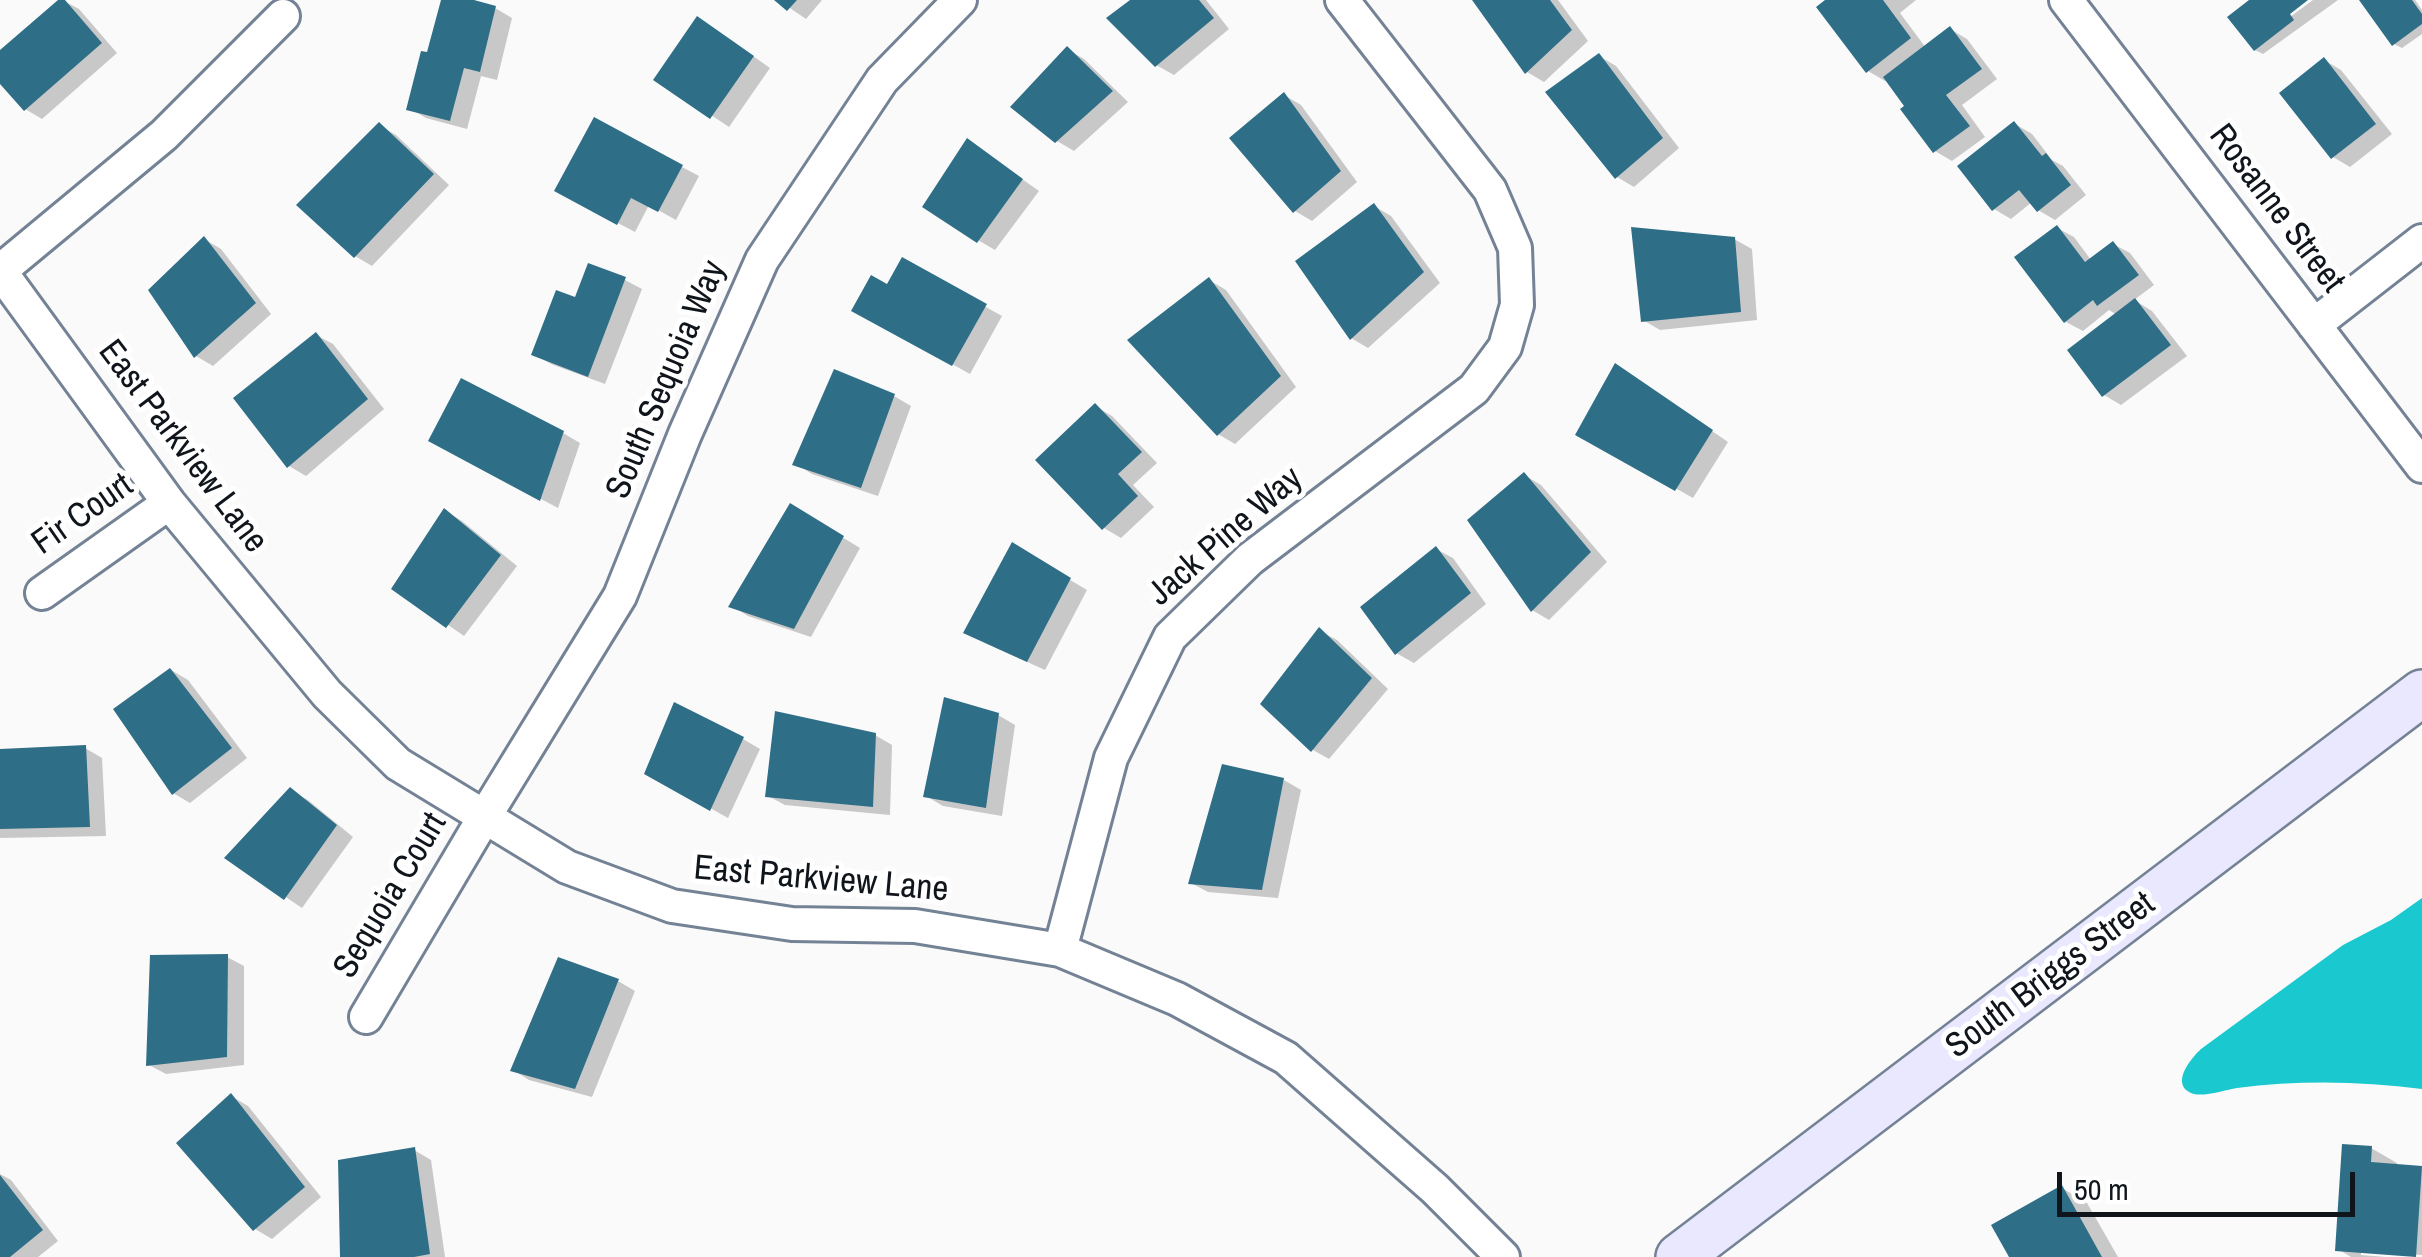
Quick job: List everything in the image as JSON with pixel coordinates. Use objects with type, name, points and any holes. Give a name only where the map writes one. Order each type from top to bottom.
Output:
[{"type":"street","name":"South Sequoia Way","points":[[484,816],[620,596],[685,434],[762,260],[882,80],[960,0]]},
{"type":"street","name":"Jack Pine Way","points":[[1060,950],[1110,758],[1170,636],[1250,558],[1474,389],[1505,347],[1517,305],[1515,248],[1490,190],[1342,0]]},
{"type":"street","name":"Rosanne Street","points":[[2066,0],[2422,466]]},
{"type":"street","points":[[0,271],[164,135],[284,16]]},
{"type":"street","points":[[2314,324],[2422,241]]},
{"type":"street","name":"East Parkview Lane","points":[[0,271],[169,503],[327,694],[398,764],[568,867],[672,906],[792,924],[916,926],[1060,950],[1177,999],[1286,1058],[1435,1188],[1503,1257]]},
{"type":"street","name":"Fir Court","points":[[42,593],[169,503]]},
{"type":"street","name":"South Briggs Street","points":[[1680,1257],[2422,693]]},
{"type":"street","name":"Sequoia Court","points":[[366,1017],[484,816]]},
{"type":"water","points":[[2422,898],[2422,1089],[2330,1082],[2260,1085],[2201,1095],[2185,1089],[2184,1071],[2201,1049],[2343,945],[2391,920]]},
{"type":"building","points":[[58,0],[65,0],[102,43],[24,111],[0,84],[0,50]]},
{"type":"building","points":[[441,0],[474,0],[496,6],[480,72],[464,68],[450,121],[406,110],[421,51],[427,52]]},
{"type":"building","points":[[774,0],[797,0],[787,11]]},
{"type":"building","points":[[1130,0],[1199,0],[1214,18],[1155,67],[1106,18]]},
{"type":"building","points":[[1472,0],[1550,0],[1572,30],[1525,74]]},
{"type":"building","points":[[1825,0],[1883,0],[1911,38],[1866,73],[1816,7]]},
{"type":"building","points":[[2249,0],[2308,0],[2290,14],[2294,20],[2254,51],[2227,17]]},
{"type":"building","points":[[2359,0],[2412,0],[2422,14],[2422,24],[2392,46]]},
{"type":"building","points":[[697,16],[754,56],[710,119],[653,80]]},
{"type":"building","points":[[1950,26],[1982,69],[1946,95],[1970,126],[1933,153],[1900,109],[1904,106],[1883,77]]},
{"type":"building","points":[[1067,46],[1113,91],[1055,143],[1010,107]]},
{"type":"building","points":[[1599,53],[1663,138],[1615,179],[1545,92]]},
{"type":"building","points":[[2324,57],[2376,124],[2331,159],[2279,93]]},
{"type":"building","points":[[1284,92],[1341,171],[1293,213],[1229,138]]},
{"type":"building","points":[[594,117],[683,165],[658,212],[631,198],[617,225],[554,191]]},
{"type":"building","points":[[2014,121],[2071,185],[2037,212],[2019,190],[1992,211],[1957,166]]},
{"type":"building","points":[[379,122],[434,174],[354,258],[296,205]]},
{"type":"building","points":[[967,138],[1023,179],[977,243],[922,207]]},
{"type":"building","points":[[1374,203],[1424,272],[1350,340],[1295,261]]},
{"type":"building","points":[[2057,225],[2085,262],[2113,241],[2139,275],[2097,306],[2093,300],[2064,323],[2014,257]]},
{"type":"building","points":[[1631,227],[1735,237],[1741,312],[1641,322]]},
{"type":"building","points":[[204,236],[256,303],[194,358],[148,290]]},
{"type":"building","points":[[902,257],[987,304],[952,366],[851,311],[871,275],[887,284]]},
{"type":"building","points":[[588,263],[626,277],[588,377],[531,355],[556,290],[575,297]]},
{"type":"building","points":[[1209,277],[1281,376],[1217,436],[1127,340]]},
{"type":"building","points":[[2135,298],[2171,345],[2102,397],[2067,350]]},
{"type":"building","points":[[316,332],[368,399],[287,468],[233,398]]},
{"type":"building","points":[[1615,363],[1713,430],[1675,491],[1575,435]]},
{"type":"building","points":[[834,369],[895,394],[861,488],[792,465]]},
{"type":"building","points":[[461,378],[564,431],[540,501],[428,441]]},
{"type":"building","points":[[1095,403],[1142,452],[1118,474],[1138,496],[1102,530],[1035,460]]},
{"type":"building","points":[[1524,472],[1591,552],[1531,612],[1467,520]]},
{"type":"building","points":[[790,503],[844,536],[794,629],[728,607]]},
{"type":"building","points":[[444,508],[501,555],[446,628],[391,589]]},
{"type":"building","points":[[1012,542],[1071,578],[1027,662],[963,633]]},
{"type":"building","points":[[1436,546],[1471,593],[1395,655],[1360,607]]},
{"type":"building","points":[[1319,627],[1372,678],[1311,752],[1260,704]]},
{"type":"building","points":[[170,668],[232,748],[172,795],[113,709]]},
{"type":"building","points":[[944,697],[999,713],[986,808],[923,797]]},
{"type":"building","points":[[674,702],[744,737],[710,811],[644,774]]},
{"type":"building","points":[[775,711],[876,733],[873,807],[765,797]]},
{"type":"building","points":[[86,745],[90,827],[0,829],[0,749]]},
{"type":"building","points":[[1222,764],[1284,778],[1262,890],[1188,884]]},
{"type":"building","points":[[290,787],[337,825],[284,900],[224,858]]},
{"type":"building","points":[[228,954],[227,1057],[146,1066],[150,955]]},
{"type":"building","points":[[558,957],[619,979],[575,1089],[510,1071]]},
{"type":"building","points":[[231,1093],[305,1187],[253,1231],[176,1143]]},
{"type":"building","points":[[2342,1144],[2372,1146],[2371,1162],[2422,1166],[2416,1257],[2335,1251]]},
{"type":"building","points":[[415,1147],[430,1254],[340,1257],[338,1160]]},
{"type":"building","points":[[0,1175],[43,1230],[10,1257],[0,1257]]},
{"type":"building","points":[[2062,1185],[2102,1257],[2009,1257],[1991,1225]]}]
